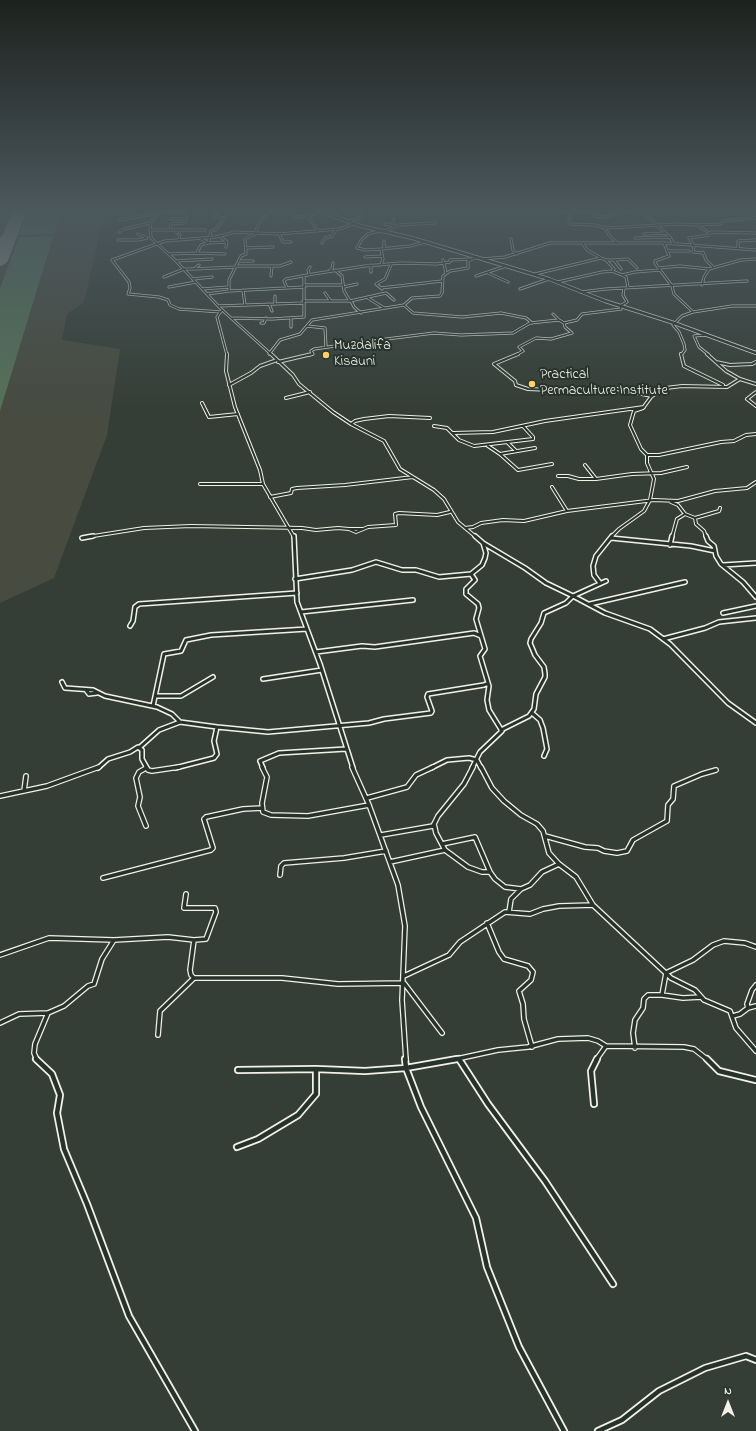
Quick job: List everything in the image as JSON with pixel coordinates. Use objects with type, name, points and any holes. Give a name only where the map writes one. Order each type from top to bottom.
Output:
[{"type":"main road","points":[[549,279],[622,308],[674,323],[756,353]]},
{"type":"street","points":[[127,279],[130,288],[128,294],[159,296],[168,300],[170,305],[179,309],[222,311]]},
{"type":"street","points":[[193,279],[222,311],[333,412],[351,424],[384,441],[400,469],[434,490],[444,499],[450,512],[458,522],[483,543],[525,568],[546,583],[590,604],[605,613],[642,625],[664,638],[728,702],[756,723]]},
{"type":"street","points":[[229,291],[228,287],[230,279]]},
{"type":"street","points":[[287,288],[285,280],[291,279]]},
{"type":"street","points":[[304,279],[304,317]]},
{"type":"street","points":[[342,279],[344,291],[354,307],[361,313]]},
{"type":"street","points":[[385,279],[376,284],[394,300]]},
{"type":"street","points":[[231,318],[304,317],[309,321],[361,313],[404,305],[412,298],[440,296],[442,293],[443,279]]},
{"type":"street","points":[[501,279],[508,282]]},
{"type":"street","points":[[520,289],[549,279]]},
{"type":"street","points":[[558,282],[571,279]]},
{"type":"street","points":[[626,279],[628,287]]},
{"type":"street","points":[[667,279],[672,286],[674,294],[693,312]]},
{"type":"street","points":[[702,284],[703,279]]},
{"type":"street","points":[[581,292],[628,287],[672,286],[747,281]]},
{"type":"street","points":[[169,287],[196,282]]},
{"type":"street","points":[[381,288],[406,284],[442,282]]},
{"type":"street","points":[[207,294],[243,290],[305,286],[343,286],[357,284]]},
{"type":"street","points":[[202,289],[228,287]]},
{"type":"street","points":[[564,323],[577,320],[582,314],[622,308],[627,302],[623,295],[624,288]]},
{"type":"street","points":[[243,290],[245,305]]},
{"type":"street","points":[[325,293],[330,300]]},
{"type":"street","points":[[218,306],[330,300],[351,301],[386,293]]},
{"type":"street","points":[[275,296],[275,304]]},
{"type":"street","points":[[368,298],[384,308]]},
{"type":"street","points":[[269,304],[272,311]]},
{"type":"street","points":[[404,305],[413,313],[462,317],[501,313],[526,318],[532,323]]},
{"type":"street","points":[[727,387],[684,366],[681,355],[685,350],[684,344],[679,332],[673,325],[682,316],[693,312],[732,306],[756,306]]},
{"type":"street","points":[[222,311],[217,317],[222,340],[227,353],[226,370],[229,385],[238,414],[260,470],[263,484],[294,535],[297,602],[322,670],[350,762],[367,798],[398,885],[405,926],[404,983],[402,1000],[406,1068],[421,1107],[476,1218],[487,1267],[519,1347],[564,1431]]},
{"type":"street","points":[[553,314],[564,323],[565,327],[572,334],[551,339],[536,338],[519,347],[523,351],[522,353],[495,364],[515,381],[516,385],[524,389],[576,391],[618,389],[652,396]]},
{"type":"street","points":[[261,323],[265,322],[266,318]]},
{"type":"street","points":[[291,318],[291,327]]},
{"type":"street","points":[[229,385],[251,373],[260,366],[277,361],[311,356],[313,354],[312,350],[326,347],[434,333],[461,335],[507,334],[532,323],[559,320]]},
{"type":"street","points":[[269,354],[280,340],[300,334],[307,326],[309,321]]},
{"type":"street","points":[[307,326],[325,328],[326,347]]},
{"type":"street","points":[[706,335],[694,336],[699,347],[726,371],[740,379],[756,384]]},
{"type":"street","points":[[716,362],[730,365],[752,364],[756,362]]},
{"type":"street","points":[[740,379],[727,387],[695,386],[666,388],[652,396],[644,407],[634,411],[630,425],[641,449],[647,455],[659,455],[720,442],[734,442],[746,435],[756,434]]},
{"type":"street","points":[[286,398],[310,392]]},
{"type":"street","points":[[756,392],[747,399],[756,406]]},
{"type":"street","points":[[202,403],[209,417],[238,414]]},
{"type":"street","points":[[453,433],[481,431],[489,432],[644,407]]},
{"type":"street","points":[[351,424],[355,421],[364,419],[389,416],[430,418]]},
{"type":"street","points":[[434,426],[447,428],[453,433],[455,438],[468,444],[474,446],[488,446],[533,438],[523,426]]},
{"type":"street","points":[[508,443],[516,451]]},
{"type":"street","points":[[488,446],[519,470],[552,464]]},
{"type":"street","points":[[500,454],[535,448]]},
{"type":"street","points":[[600,583],[594,575],[593,566],[596,556],[623,526],[644,511],[650,500],[654,486],[654,479],[647,464],[647,455]]},
{"type":"street","points":[[585,465],[596,478]]},
{"type":"street","points":[[558,476],[568,476],[579,479],[596,478],[632,474],[652,474],[687,467]]},
{"type":"street","points":[[270,497],[291,492],[292,489],[297,488],[345,486],[413,477]]},
{"type":"street","points":[[669,502],[715,491],[747,488],[756,482]]},
{"type":"street","points":[[200,484],[263,484]]},
{"type":"street","points":[[552,487],[567,511]]},
{"type":"street","points":[[466,528],[473,527],[481,523],[503,520],[524,521],[567,511],[650,500],[669,502],[678,505],[686,513],[685,514],[695,518],[719,511],[720,508]]},
{"type":"street","points":[[82,538],[166,526],[290,528],[316,530],[327,528],[364,529],[396,525],[395,514],[399,513],[437,515],[450,512]]},
{"type":"street","points":[[670,545],[675,522],[685,514]]},
{"type":"street","points":[[695,518],[696,524],[704,531],[708,541],[714,546],[716,556],[723,565],[743,582],[756,597]]},
{"type":"street","points":[[611,538],[714,550]]},
{"type":"street","points":[[296,579],[352,570],[376,562],[402,570],[423,572],[439,577],[471,574],[482,565],[486,554],[483,543]]},
{"type":"street","points":[[723,565],[756,563]]},
{"type":"street","points":[[471,574],[475,580],[466,589],[466,594],[478,604],[480,608],[476,619],[481,630],[481,636],[485,649],[480,656],[488,682],[489,710],[501,730]]},
{"type":"street","points":[[381,835],[429,828],[434,824],[438,816],[464,784],[480,752],[498,735],[501,730],[532,713],[536,694],[545,677],[544,667],[535,654],[530,643],[530,639],[541,623],[544,613],[566,603],[573,596],[606,581]]},
{"type":"street","points":[[590,604],[685,582]]},
{"type":"street","points":[[130,626],[133,621],[135,607],[139,604],[297,593]]},
{"type":"street","points":[[301,612],[412,600]]},
{"type":"street","points":[[723,613],[756,606]]},
{"type":"street","points":[[664,638],[705,628],[719,622],[756,618]]},
{"type":"street","points":[[153,706],[164,654],[167,652],[181,651],[186,640],[212,635],[307,629]]},
{"type":"street","points":[[316,652],[362,646],[375,647],[474,633],[481,636]]},
{"type":"street","points":[[263,679],[322,670]]},
{"type":"street","points":[[156,696],[180,696],[213,677]]},
{"type":"street","points":[[62,682],[65,688],[94,690],[97,693],[153,706],[172,714],[180,722]]},
{"type":"street","points":[[0,796],[47,786],[96,769],[108,760],[140,747],[159,730],[180,722],[268,732],[357,725],[384,719],[431,713],[432,711],[427,697],[428,694],[484,685],[488,682]]},
{"type":"street","points":[[532,713],[540,720],[543,728],[547,748],[544,756]]},
{"type":"street","points":[[140,747],[142,759],[146,768],[157,772],[214,758],[216,754],[214,741],[217,727]]},
{"type":"street","points":[[346,750],[279,753],[260,761],[267,777],[262,808],[263,812],[271,815],[308,816],[369,805]]},
{"type":"street","points":[[367,798],[407,787],[416,775],[447,760],[469,758],[477,760],[496,793],[520,815],[537,824],[543,831],[549,853],[559,864],[576,878],[593,905],[605,914],[616,928],[666,973],[682,985],[695,990],[704,1000],[730,1011],[736,1028],[756,1051]]},
{"type":"street","points":[[146,768],[139,772],[136,778],[140,797],[138,806],[146,826]]},
{"type":"street","points":[[545,836],[584,847],[598,848],[604,851],[617,853],[627,851],[633,840],[667,821],[668,805],[673,799],[674,786],[702,774],[716,770]]},
{"type":"street","points":[[24,791],[26,776]]},
{"type":"street","points":[[103,878],[165,864],[212,850],[212,842],[204,819],[206,817],[243,809],[262,808]]},
{"type":"street","points":[[434,824],[436,833],[446,850],[468,867],[482,872],[490,872]]},
{"type":"street","points":[[442,844],[475,837],[490,872],[501,885],[508,888],[521,889]]},
{"type":"street","points":[[390,862],[440,850],[446,850]]},
{"type":"street","points":[[280,875],[281,866],[284,863],[344,858],[386,851]]},
{"type":"street","points":[[509,912],[511,899],[521,889],[530,885],[542,872],[559,864]]},
{"type":"street","points":[[0,955],[49,938],[114,940],[168,937],[194,940],[206,939],[216,912],[215,908],[184,908],[186,894]]},
{"type":"street","points":[[404,976],[449,955],[460,942],[505,912],[530,914],[543,909],[559,906],[593,905]]},
{"type":"street","points":[[487,923],[499,952],[504,959],[528,966],[533,972],[531,980],[519,991],[523,1004],[525,1024],[532,1047]]},
{"type":"street","points":[[0,1023],[19,1014],[48,1013],[64,1006],[88,986],[94,984],[102,959],[114,940]]},
{"type":"street","points":[[194,940],[190,970],[191,975],[194,978]]},
{"type":"street","points":[[666,973],[694,960],[713,945],[724,940],[745,943],[756,947]]},
{"type":"street","points":[[662,995],[666,973]]},
{"type":"street","points":[[158,1035],[160,1011],[194,978],[282,978],[338,984],[404,983]]},
{"type":"street","points":[[404,983],[442,1033]]},
{"type":"street","points":[[748,1008],[747,1004],[752,990],[756,985]]},
{"type":"street","points":[[636,1048],[633,1033],[635,1020],[643,1008],[644,999],[648,995],[683,998],[701,997]]},
{"type":"street","points":[[733,1016],[740,1014],[748,1008],[756,1006]]},
{"type":"street","points":[[48,1013],[35,1044],[34,1053],[37,1061],[52,1074],[60,1095],[57,1113],[64,1149],[88,1204],[129,1316],[195,1431]]},
{"type":"street","points":[[238,1070],[316,1069],[365,1071],[406,1068],[459,1059],[498,1050],[532,1047],[558,1039],[588,1038],[598,1041],[606,1046],[636,1048],[684,1047],[694,1049],[704,1056],[719,1072],[756,1080]]},
{"type":"street","points":[[594,1104],[591,1071],[606,1046]]},
{"type":"street","points":[[459,1059],[504,1125],[545,1181],[613,1284]]},
{"type":"street","points":[[237,1147],[258,1139],[298,1115],[316,1094],[316,1069]]},
{"type":"street","points":[[598,1431],[622,1420],[659,1391],[705,1368],[746,1356],[756,1360]]},
{"type":"shaded area","points":[[0,279],[89,279],[84,302],[67,314],[62,340],[120,349],[107,435],[54,578],[0,603]]},
{"type":"green space","points":[[3,279],[40,279],[0,411],[0,288]]},
{"type":"place","name":"Muzdalifa Kisauni","points":[[326,355]]},
{"type":"place","name":"Practical Permaculture Institute","points":[[532,384]]}]
